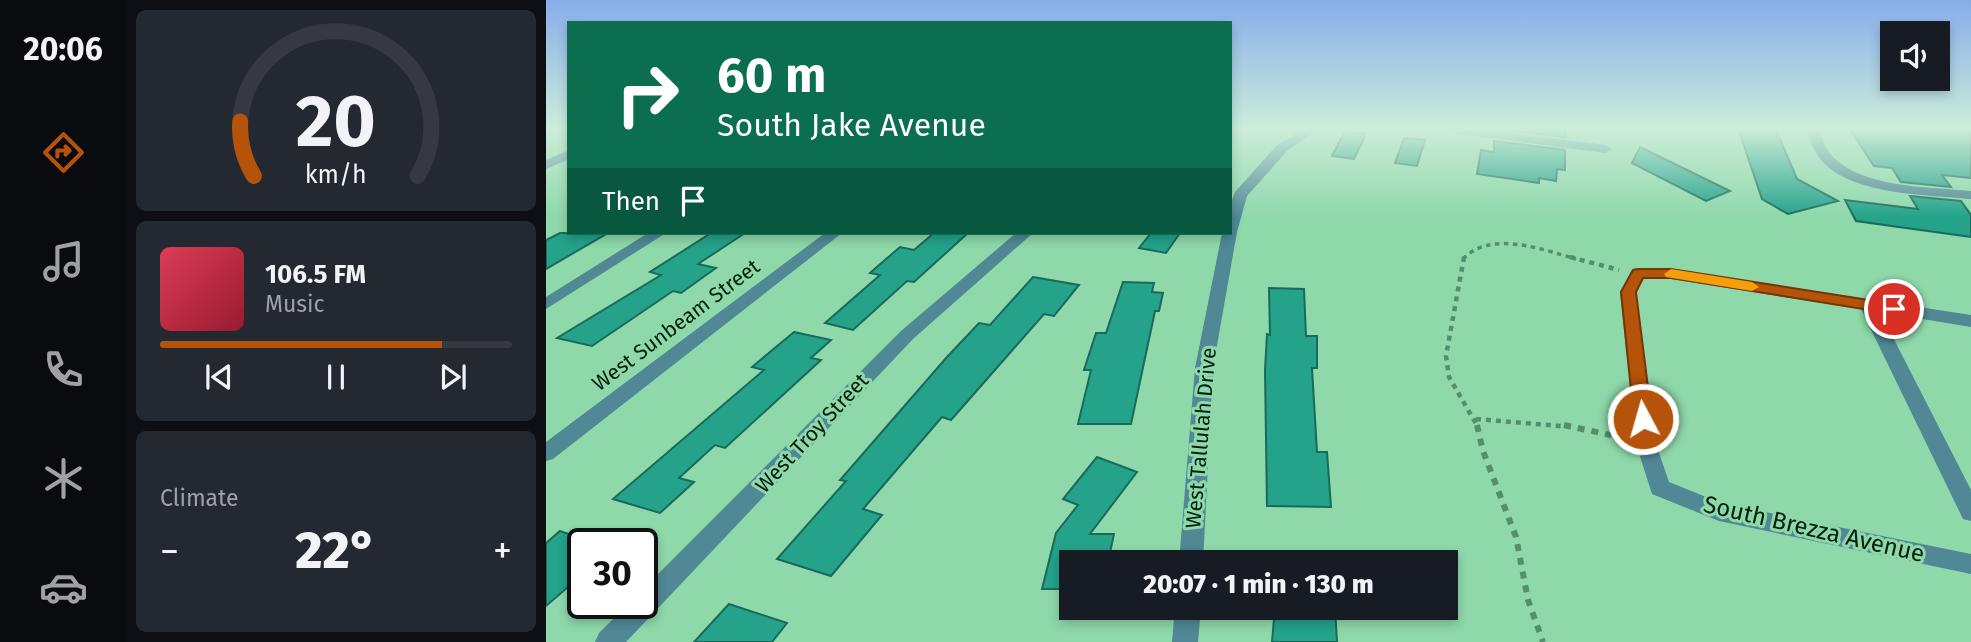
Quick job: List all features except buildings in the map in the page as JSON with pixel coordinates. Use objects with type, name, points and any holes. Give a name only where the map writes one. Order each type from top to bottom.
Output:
[{"type":"street","name":"West Tallulah Drive","points":[[1233,202],[1273,158]]},
{"type":"street","points":[[1826,158],[1853,175],[1892,185],[1971,195]]},
{"type":"street","points":[[546,304],[655,235]]},
{"type":"street","name":"West Sunbeam Street","points":[[546,453],[831,235]]},
{"type":"street","name":"West Troy Street","points":[[608,642],[898,344],[1023,235]]},
{"type":"street","name":"West Tallulah Drive","points":[[1192,550],[1204,368],[1230,235]]},
{"type":"street","points":[[1646,444],[1628,292],[1638,274],[1671,274],[1971,321]]},
{"type":"street","points":[[1868,305],[1971,512]]},
{"type":"street","name":"South Brezza Avenue","points":[[1646,444],[1660,488],[1719,512],[1971,564]]},
{"type":"street","points":[[1185,642],[1187,620]]},
{"type":"path","points":[[1543,642],[1528,600],[1516,537],[1483,451],[1476,419],[1449,377],[1446,356],[1463,258],[1468,249],[1491,244],[1560,254],[1601,268],[1638,274]]},
{"type":"path","points":[[1476,419],[1560,424],[1646,444]]},
{"type":"slow traffic","points":[[1671,274],[1752,287]]},
{"type":"route","points":[[1643,419],[1628,292],[1638,274],[1671,274],[1894,309]]}]
